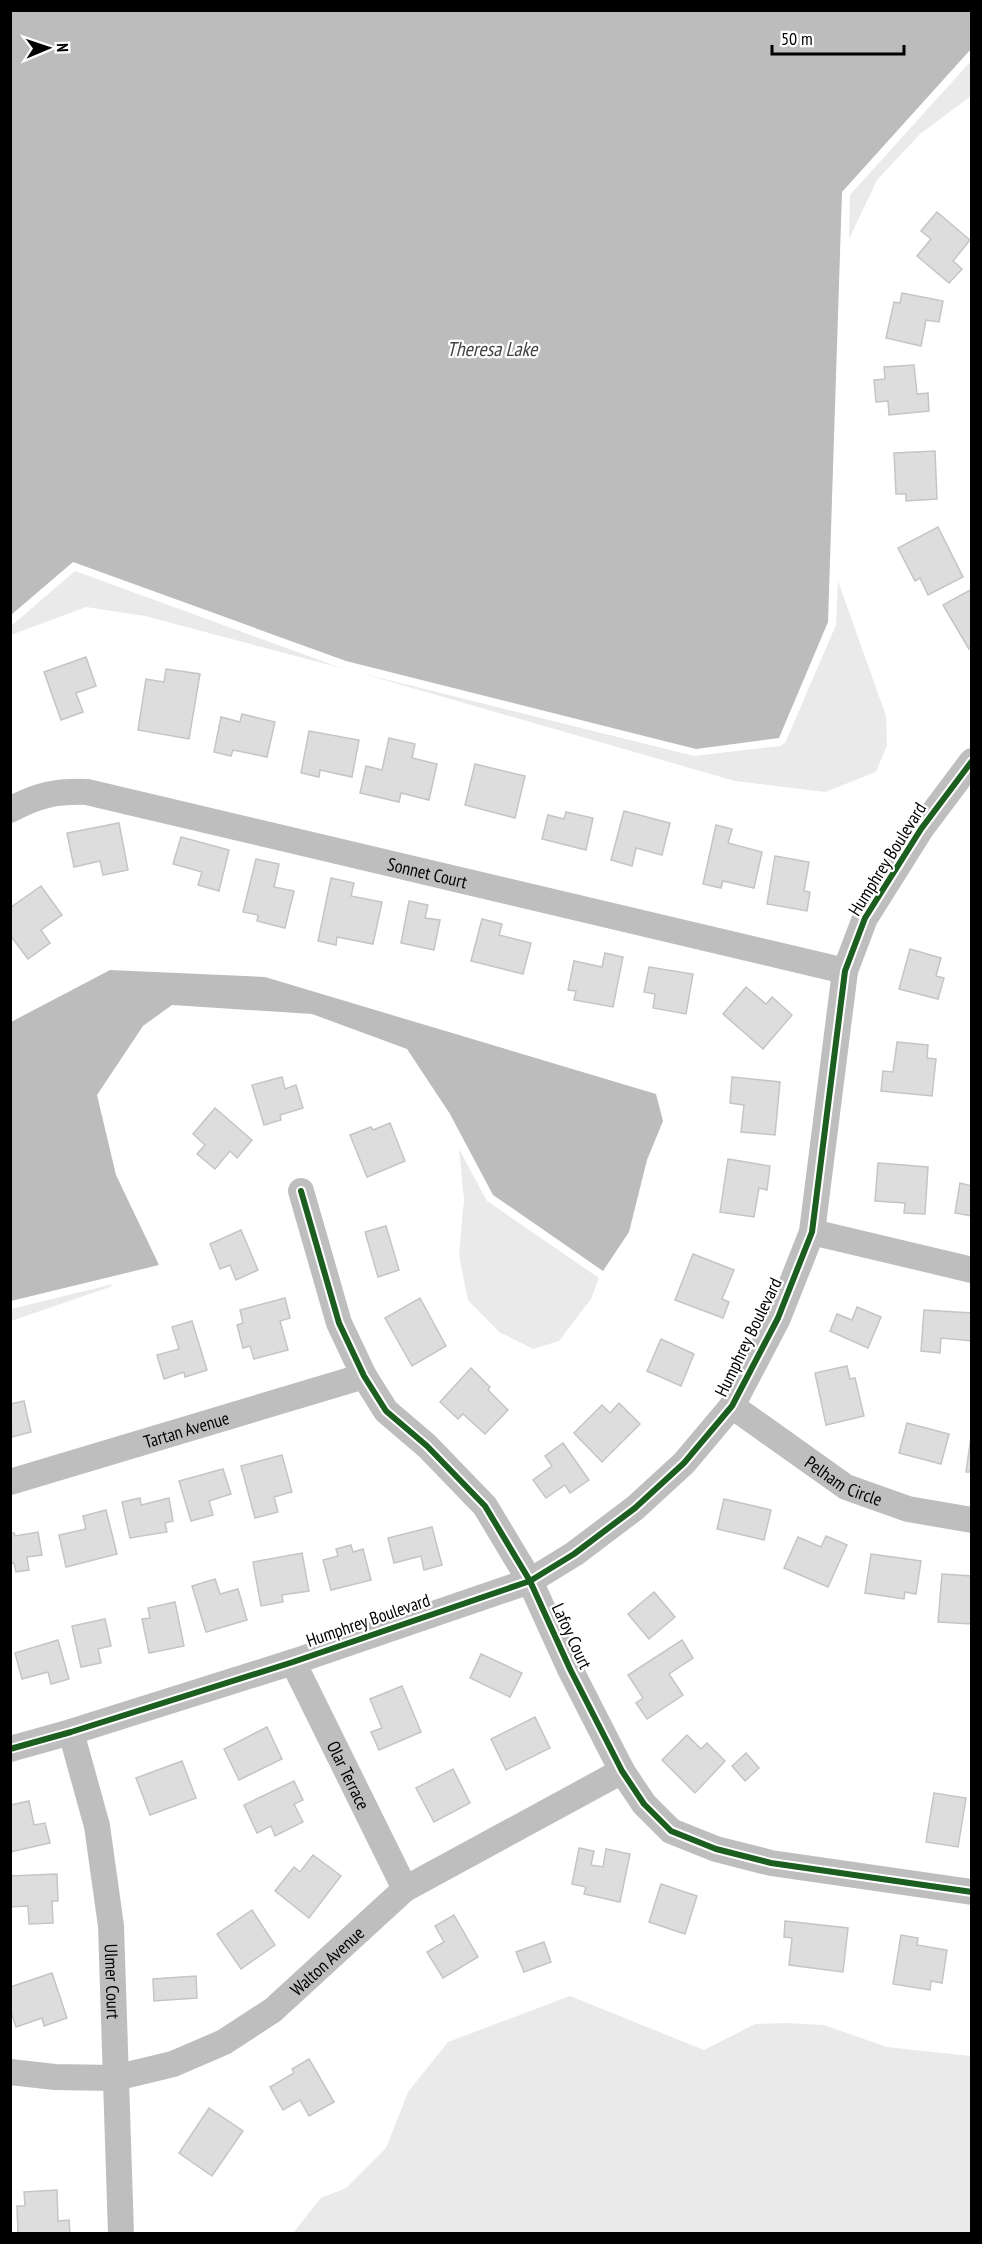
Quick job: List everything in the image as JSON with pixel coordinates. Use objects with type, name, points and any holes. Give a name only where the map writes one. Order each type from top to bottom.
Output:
[{"type":"street","name":"Humphrey Boulevard","points":[[10,1749],[293,1662],[530,1581],[574,1554],[635,1508],[684,1463],[732,1406],[778,1318],[812,1232],[845,971],[865,918],[921,829],[972,761]]},
{"type":"street","name":"Sonnet Court","points":[[10,810],[32,798],[63,791],[87,792],[845,971]]},
{"type":"street","name":"Lafoy Court","points":[[301,1191],[339,1323],[364,1376],[386,1411],[427,1446],[485,1506],[530,1581],[570,1669],[622,1771],[644,1804],[671,1831],[716,1849],[771,1863],[972,1892]]},
{"type":"street","points":[[812,1232],[972,1270]]},
{"type":"street","name":"Tartan Avenue","points":[[10,1482],[364,1376]]},
{"type":"street","name":"Pelham Circle","points":[[732,1406],[846,1487],[908,1509],[972,1520]]},
{"type":"street","name":"Olar Terrace","points":[[293,1662],[405,1889]]},
{"type":"street","name":"Ulmer Court","points":[[71,1732],[97,1826],[111,1926],[121,2234]]},
{"type":"street","name":"Walton Avenue","points":[[10,2072],[55,2077],[115,2078],[183,2060],[224,2042],[273,2010],[405,1889],[622,1771]]},
{"type":"shaded area","points":[[971,61],[971,96],[920,134],[877,180],[849,239],[850,195]]},
{"type":"shaded area","points":[[75,571],[343,669],[145,616],[86,607],[11,635],[11,626]]},
{"type":"shaded area","points":[[838,581],[886,716],[887,745],[876,772],[825,792],[735,781],[351,671],[694,756],[780,746],[785,743],[836,625]]},
{"type":"shaded area","points":[[459,1149],[487,1201],[599,1278],[591,1299],[559,1341],[533,1349],[499,1332],[468,1300],[459,1255],[464,1200]]},
{"type":"shaded area","points":[[113,1284],[110,1287],[11,1321],[11,1309]]},
{"type":"shaded area","points":[[570,1996],[704,2050],[755,2024],[786,2023],[824,2025],[887,2047],[971,2056],[971,2233],[293,2233],[321,2198],[346,2188],[386,2148],[408,2092],[448,2042]]},
{"type":"water","name":"Theresa Lake","points":[[11,10],[971,11],[971,49],[842,192],[828,622],[779,738],[696,749],[346,661],[73,562],[11,615]]},
{"type":"water","points":[[110,970],[265,977],[656,1094],[663,1121],[647,1160],[629,1232],[603,1271],[493,1195],[450,1114],[407,1049],[312,1014],[172,1005],[143,1026],[97,1095],[116,1175],[159,1265],[11,1301],[11,1022]]},
{"type":"building","points":[[937,212],[970,240],[953,261],[962,269],[949,283],[917,256],[931,239],[921,231]]},
{"type":"building","points":[[902,293],[943,301],[939,322],[926,320],[921,346],[886,338],[894,302],[900,303]]},
{"type":"building","points":[[914,365],[917,394],[928,393],[929,411],[889,415],[888,401],[876,402],[874,380],[885,379],[884,367]]},
{"type":"building","points":[[935,451],[937,499],[906,501],[906,494],[896,494],[894,453]]},
{"type":"building","points":[[938,527],[963,577],[928,595],[920,578],[915,581],[898,548]]},
{"type":"building","points":[[972,589],[972,648],[969,649],[943,605]]},
{"type":"building","points":[[86,657],[96,686],[76,693],[83,712],[61,720],[44,672]]},
{"type":"building","points":[[166,669],[200,674],[189,739],[138,730],[146,679],[164,682]]},
{"type":"building","points":[[242,714],[275,722],[267,757],[233,750],[231,756],[214,752],[221,717],[240,722]]},
{"type":"building","points":[[309,731],[359,740],[352,777],[320,770],[319,777],[301,773]]},
{"type":"building","points":[[389,738],[415,744],[412,758],[437,764],[429,800],[401,793],[399,802],[360,793],[366,766],[382,770]]},
{"type":"building","points":[[475,764],[525,776],[515,818],[465,805]]},
{"type":"building","points":[[624,811],[670,823],[662,855],[636,848],[632,866],[611,860]]},
{"type":"building","points":[[566,812],[593,818],[586,850],[542,839],[548,815],[564,819]]},
{"type":"building","points":[[119,823],[128,870],[103,875],[100,861],[74,867],[67,833]]},
{"type":"building","points":[[716,825],[732,829],[728,843],[762,852],[754,888],[723,881],[721,888],[703,884]]},
{"type":"building","points":[[181,837],[229,850],[219,891],[198,885],[202,872],[173,864]]},
{"type":"building","points":[[775,856],[809,862],[804,891],[810,892],[807,911],[767,904]]},
{"type":"building","points":[[256,859],[279,864],[274,887],[294,891],[285,928],[257,921],[258,915],[243,912]]},
{"type":"building","points":[[331,878],[354,883],[351,896],[382,902],[373,944],[337,937],[336,945],[318,941]]},
{"type":"building","points":[[41,886],[62,915],[41,930],[50,943],[28,959],[10,935],[10,908]]},
{"type":"building","points":[[409,901],[428,905],[425,918],[440,920],[434,950],[401,943]]},
{"type":"building","points":[[482,919],[502,924],[499,935],[531,943],[523,974],[471,961]]},
{"type":"building","points":[[910,949],[941,958],[936,976],[944,978],[938,999],[899,989]]},
{"type":"building","points":[[605,953],[623,957],[613,1007],[574,1000],[576,991],[568,990],[574,961],[602,967]]},
{"type":"building","points":[[649,967],[693,974],[686,1014],[653,1008],[655,994],[644,992]]},
{"type":"building","points":[[746,987],[766,1004],[772,997],[792,1015],[763,1049],[723,1014]]},
{"type":"building","points":[[897,1042],[928,1045],[927,1058],[936,1059],[932,1096],[881,1091],[883,1071],[893,1072]]},
{"type":"building","points":[[282,1077],[285,1089],[296,1085],[303,1108],[280,1115],[281,1120],[264,1125],[252,1085]]},
{"type":"building","points":[[732,1077],[780,1082],[775,1135],[741,1132],[744,1105],[730,1103]]},
{"type":"building","points":[[215,1108],[252,1140],[237,1158],[230,1151],[215,1169],[197,1154],[205,1145],[193,1134]]},
{"type":"building","points":[[390,1123],[405,1161],[367,1177],[350,1135],[371,1127],[373,1130]]},
{"type":"building","points":[[728,1159],[770,1166],[767,1190],[759,1188],[754,1217],[720,1212]]},
{"type":"building","points":[[878,1163],[928,1167],[925,1214],[904,1213],[905,1203],[875,1201]]},
{"type":"building","points":[[960,1183],[972,1186],[972,1216],[955,1213]]},
{"type":"building","points":[[386,1226],[399,1270],[378,1277],[365,1232]]},
{"type":"building","points":[[241,1230],[258,1270],[236,1280],[230,1265],[220,1269],[210,1244]]},
{"type":"building","points":[[693,1254],[734,1270],[722,1299],[729,1302],[723,1318],[675,1300]]},
{"type":"building","points":[[285,1298],[290,1318],[280,1321],[288,1350],[254,1359],[250,1346],[243,1348],[237,1325],[243,1323],[240,1310]]},
{"type":"building","points":[[420,1298],[446,1346],[412,1366],[385,1318]]},
{"type":"building","points":[[857,1307],[881,1317],[868,1348],[830,1331],[837,1314],[852,1320]]},
{"type":"building","points":[[924,1310],[972,1313],[972,1341],[941,1338],[940,1353],[921,1351]]},
{"type":"building","points":[[192,1321],[207,1370],[185,1377],[184,1372],[164,1379],[157,1355],[179,1349],[172,1327]]},
{"type":"building","points":[[661,1339],[694,1354],[681,1386],[647,1371]]},
{"type":"building","points":[[847,1366],[850,1379],[855,1378],[864,1416],[826,1425],[815,1373]]},
{"type":"building","points":[[471,1368],[508,1410],[485,1434],[463,1414],[458,1419],[440,1402]]},
{"type":"building","points":[[24,1401],[31,1432],[12,1437],[10,1404]]},
{"type":"building","points":[[619,1403],[640,1424],[602,1462],[574,1433],[602,1405],[610,1413]]},
{"type":"building","points":[[907,1423],[949,1434],[941,1464],[899,1453]]},
{"type":"building","points":[[972,1430],[972,1472],[966,1472]]},
{"type":"building","points":[[563,1443],[589,1480],[570,1493],[565,1485],[546,1498],[533,1480],[552,1466],[545,1456]]},
{"type":"building","points":[[282,1455],[292,1492],[274,1497],[278,1512],[255,1518],[241,1466]]},
{"type":"building","points":[[223,1469],[231,1494],[209,1501],[213,1515],[191,1521],[179,1481]]},
{"type":"building","points":[[140,1498],[141,1505],[169,1498],[173,1521],[165,1523],[167,1532],[130,1538],[122,1502]]},
{"type":"building","points":[[724,1499],[771,1510],[764,1540],[717,1529]]},
{"type":"building","points":[[106,1510],[117,1554],[66,1567],[59,1535],[86,1529],[83,1516]]},
{"type":"building","points":[[432,1527],[442,1565],[424,1570],[421,1556],[394,1563],[388,1538]]},
{"type":"building","points":[[38,1532],[42,1555],[27,1557],[29,1570],[16,1572],[14,1563],[10,1564],[10,1534],[14,1533],[15,1536]]},
{"type":"building","points":[[826,1536],[847,1545],[828,1587],[784,1568],[798,1537],[821,1547]]},
{"type":"building","points":[[351,1545],[353,1552],[363,1549],[371,1580],[331,1590],[323,1560],[338,1556],[336,1549]]},
{"type":"building","points":[[302,1553],[309,1591],[282,1595],[283,1602],[261,1606],[253,1562]]},
{"type":"building","points":[[871,1554],[921,1561],[916,1594],[905,1592],[904,1599],[865,1593]]},
{"type":"building","points":[[942,1574],[972,1576],[972,1624],[938,1622]]},
{"type":"building","points":[[215,1579],[220,1594],[238,1589],[247,1620],[206,1632],[192,1586]]},
{"type":"building","points":[[654,1592],[675,1617],[649,1639],[628,1614]]},
{"type":"building","points":[[175,1602],[184,1646],[149,1653],[142,1619],[150,1618],[148,1608]]},
{"type":"building","points":[[105,1619],[111,1646],[98,1649],[101,1663],[81,1667],[72,1626]]},
{"type":"building","points":[[58,1640],[69,1679],[51,1684],[48,1672],[22,1679],[15,1653]]},
{"type":"building","points":[[682,1640],[693,1658],[669,1674],[683,1695],[647,1719],[636,1703],[643,1698],[628,1675]]},
{"type":"building","points":[[481,1654],[522,1673],[510,1697],[470,1678]]},
{"type":"building","points":[[402,1686],[421,1732],[379,1750],[371,1732],[382,1728],[370,1699]]},
{"type":"building","points":[[535,1717],[550,1748],[506,1770],[491,1739]]},
{"type":"building","points":[[267,1727],[282,1759],[239,1780],[224,1749]]},
{"type":"building","points":[[687,1735],[701,1749],[707,1743],[725,1761],[695,1793],[662,1760]]},
{"type":"building","points":[[746,1753],[759,1768],[745,1781],[732,1766]]},
{"type":"building","points":[[182,1761],[196,1798],[150,1815],[136,1778]]},
{"type":"building","points":[[453,1769],[470,1803],[434,1822],[416,1788]]},
{"type":"building","points":[[294,1781],[303,1800],[294,1804],[303,1822],[275,1836],[271,1826],[257,1833],[244,1805]]},
{"type":"building","points":[[934,1793],[966,1798],[958,1847],[926,1842]]},
{"type":"building","points":[[29,1801],[34,1825],[45,1823],[50,1843],[10,1852],[10,1805]]},
{"type":"building","points":[[579,1848],[594,1851],[591,1865],[603,1867],[606,1849],[630,1854],[620,1902],[584,1894],[586,1887],[572,1884]]},
{"type":"building","points":[[313,1855],[341,1876],[309,1918],[275,1891],[294,1867],[300,1872]]},
{"type":"building","points":[[57,1874],[58,1901],[52,1901],[53,1923],[29,1924],[28,1906],[10,1907],[10,1876]]},
{"type":"building","points":[[661,1884],[697,1896],[685,1934],[649,1922]]},
{"type":"building","points":[[252,1910],[275,1945],[241,1969],[217,1934]]},
{"type":"building","points":[[454,1915],[478,1957],[443,1978],[427,1952],[444,1942],[435,1926]]},
{"type":"building","points":[[785,1921],[848,1928],[843,1972],[789,1965],[792,1938],[784,1937]]},
{"type":"building","points":[[901,1935],[918,1938],[917,1945],[947,1950],[942,1983],[931,1981],[930,1990],[893,1984]]},
{"type":"building","points":[[544,1942],[551,1962],[524,1972],[516,1952]]},
{"type":"building","points":[[52,1973],[67,2018],[44,2026],[42,2018],[16,2027],[10,2009],[10,1987]]},
{"type":"building","points":[[196,1976],[197,1998],[154,2001],[153,1979]]},
{"type":"building","points":[[309,2059],[334,2102],[309,2116],[300,2100],[283,2110],[270,2087],[294,2073],[292,2069]]},
{"type":"building","points":[[209,2108],[243,2131],[212,2176],[179,2153]]},
{"type":"building","points":[[57,2190],[58,2221],[69,2220],[70,2234],[18,2234],[17,2206],[25,2206],[24,2192]]},
{"type":"cycle path","points":[[10,1749],[293,1662],[530,1581],[574,1554],[635,1508],[684,1463],[732,1406],[778,1318],[812,1232],[845,971],[865,918],[921,829],[972,761]]},
{"type":"cycle path","points":[[301,1191],[339,1323],[364,1376],[386,1411],[427,1446],[485,1506],[530,1581],[570,1669],[622,1771],[644,1804],[671,1831],[716,1849],[771,1863],[972,1892]]}]
